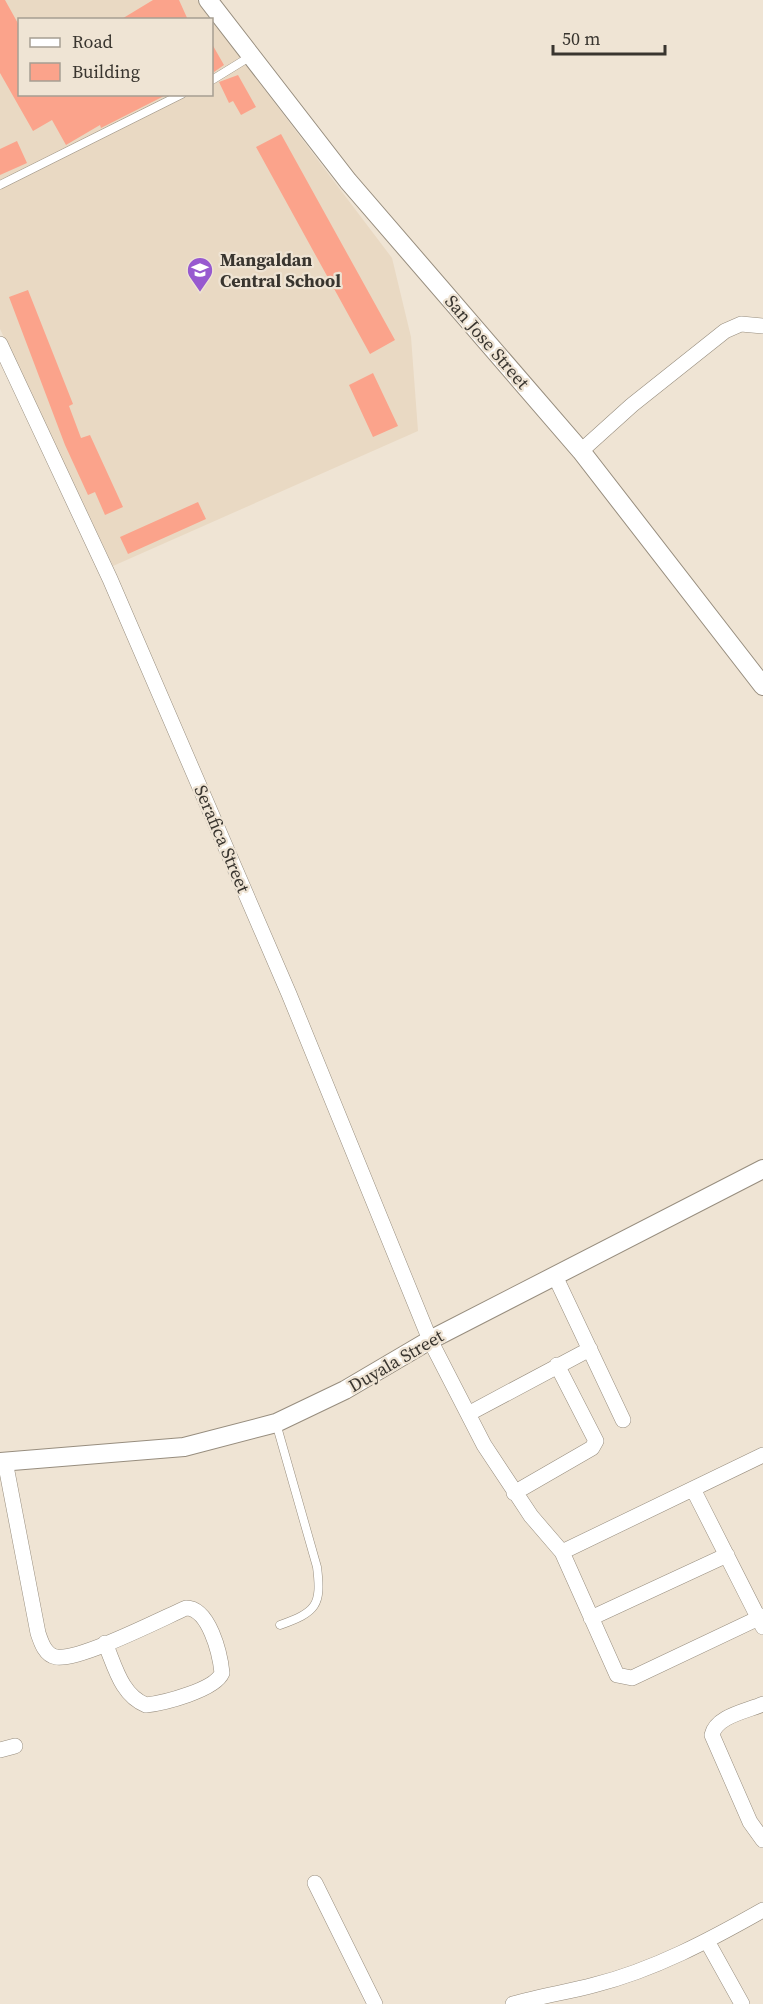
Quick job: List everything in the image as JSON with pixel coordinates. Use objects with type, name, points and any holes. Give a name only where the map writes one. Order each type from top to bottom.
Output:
[{"type":"street","name":"San Jose Street","points":[[208,0],[348,181],[581,451],[763,687]]},
{"type":"street","points":[[581,451],[632,405],[725,331],[741,324],[763,326]]},
{"type":"street","name":"Serafica Street","points":[[0,344],[110,579],[290,994],[430,1340],[468,1414],[514,1492],[562,1552],[617,1675],[627,1678],[762,1620]]},
{"type":"street","name":"Duyala Street","points":[[2,1462],[184,1447],[276,1423],[345,1390],[430,1340],[763,1168]]},
{"type":"street","points":[[555,1276],[623,1420]]},
{"type":"street","points":[[468,1414],[590,1349]]},
{"type":"street","points":[[514,1492],[592,1448],[596,1441],[557,1365]]},
{"type":"street","points":[[562,1552],[694,1491],[763,1455]]},
{"type":"street","points":[[2,1462],[41,1644],[55,1657],[65,1657],[105,1643],[186,1608],[192,1608],[198,1610],[205,1621],[222,1673],[219,1679],[208,1687],[146,1705],[131,1697],[125,1690],[105,1643]]},
{"type":"street","points":[[694,1491],[762,1620]]},
{"type":"street","points":[[591,1618],[727,1555]]},
{"type":"street","points":[[763,1704],[716,1725],[712,1735],[750,1822],[763,1840]]},
{"type":"street","points":[[315,1883],[375,2004]]},
{"type":"street","points":[[513,2004],[595,1985],[707,1941],[763,1910]]},
{"type":"street","points":[[707,1941],[742,2004]]},
{"type":"lane","points":[[213,79],[251,56]]},
{"type":"lane","points":[[0,185],[178,96]]},
{"type":"lane","points":[[276,1423],[317,1567],[320,1586],[314,1608],[304,1616],[280,1625]]},
{"type":"shaded area","name":"Mangaldan Central School","points":[[0,0],[197,0],[210,18],[18,18],[18,96],[213,96],[213,21],[392,258],[411,337],[418,431],[113,566],[0,329]]},
{"type":"building","points":[[0,0],[5,0],[18,23],[18,96],[164,96],[101,128],[100,125],[66,145],[52,120],[33,131],[0,73]]},
{"type":"building","points":[[153,0],[179,0],[187,18],[123,18]]},
{"type":"building","points":[[213,46],[224,65],[214,72],[213,69]]},
{"type":"building","points":[[238,75],[256,107],[241,115],[233,101],[229,103],[219,82]]},
{"type":"building","points":[[281,134],[395,340],[370,354],[256,147]]},
{"type":"building","points":[[17,141],[27,163],[0,175],[0,149]]},
{"type":"building","points":[[28,290],[73,404],[69,406],[81,438],[90,435],[123,507],[105,515],[95,492],[88,495],[65,445],[9,297]]},
{"type":"building","points":[[373,373],[398,426],[373,437],[349,385]]},
{"type":"building","points":[[198,502],[206,519],[128,554],[120,537]]},
{"type":"place","name":"Mangaldan Central School","points":[[200,293]]}]
